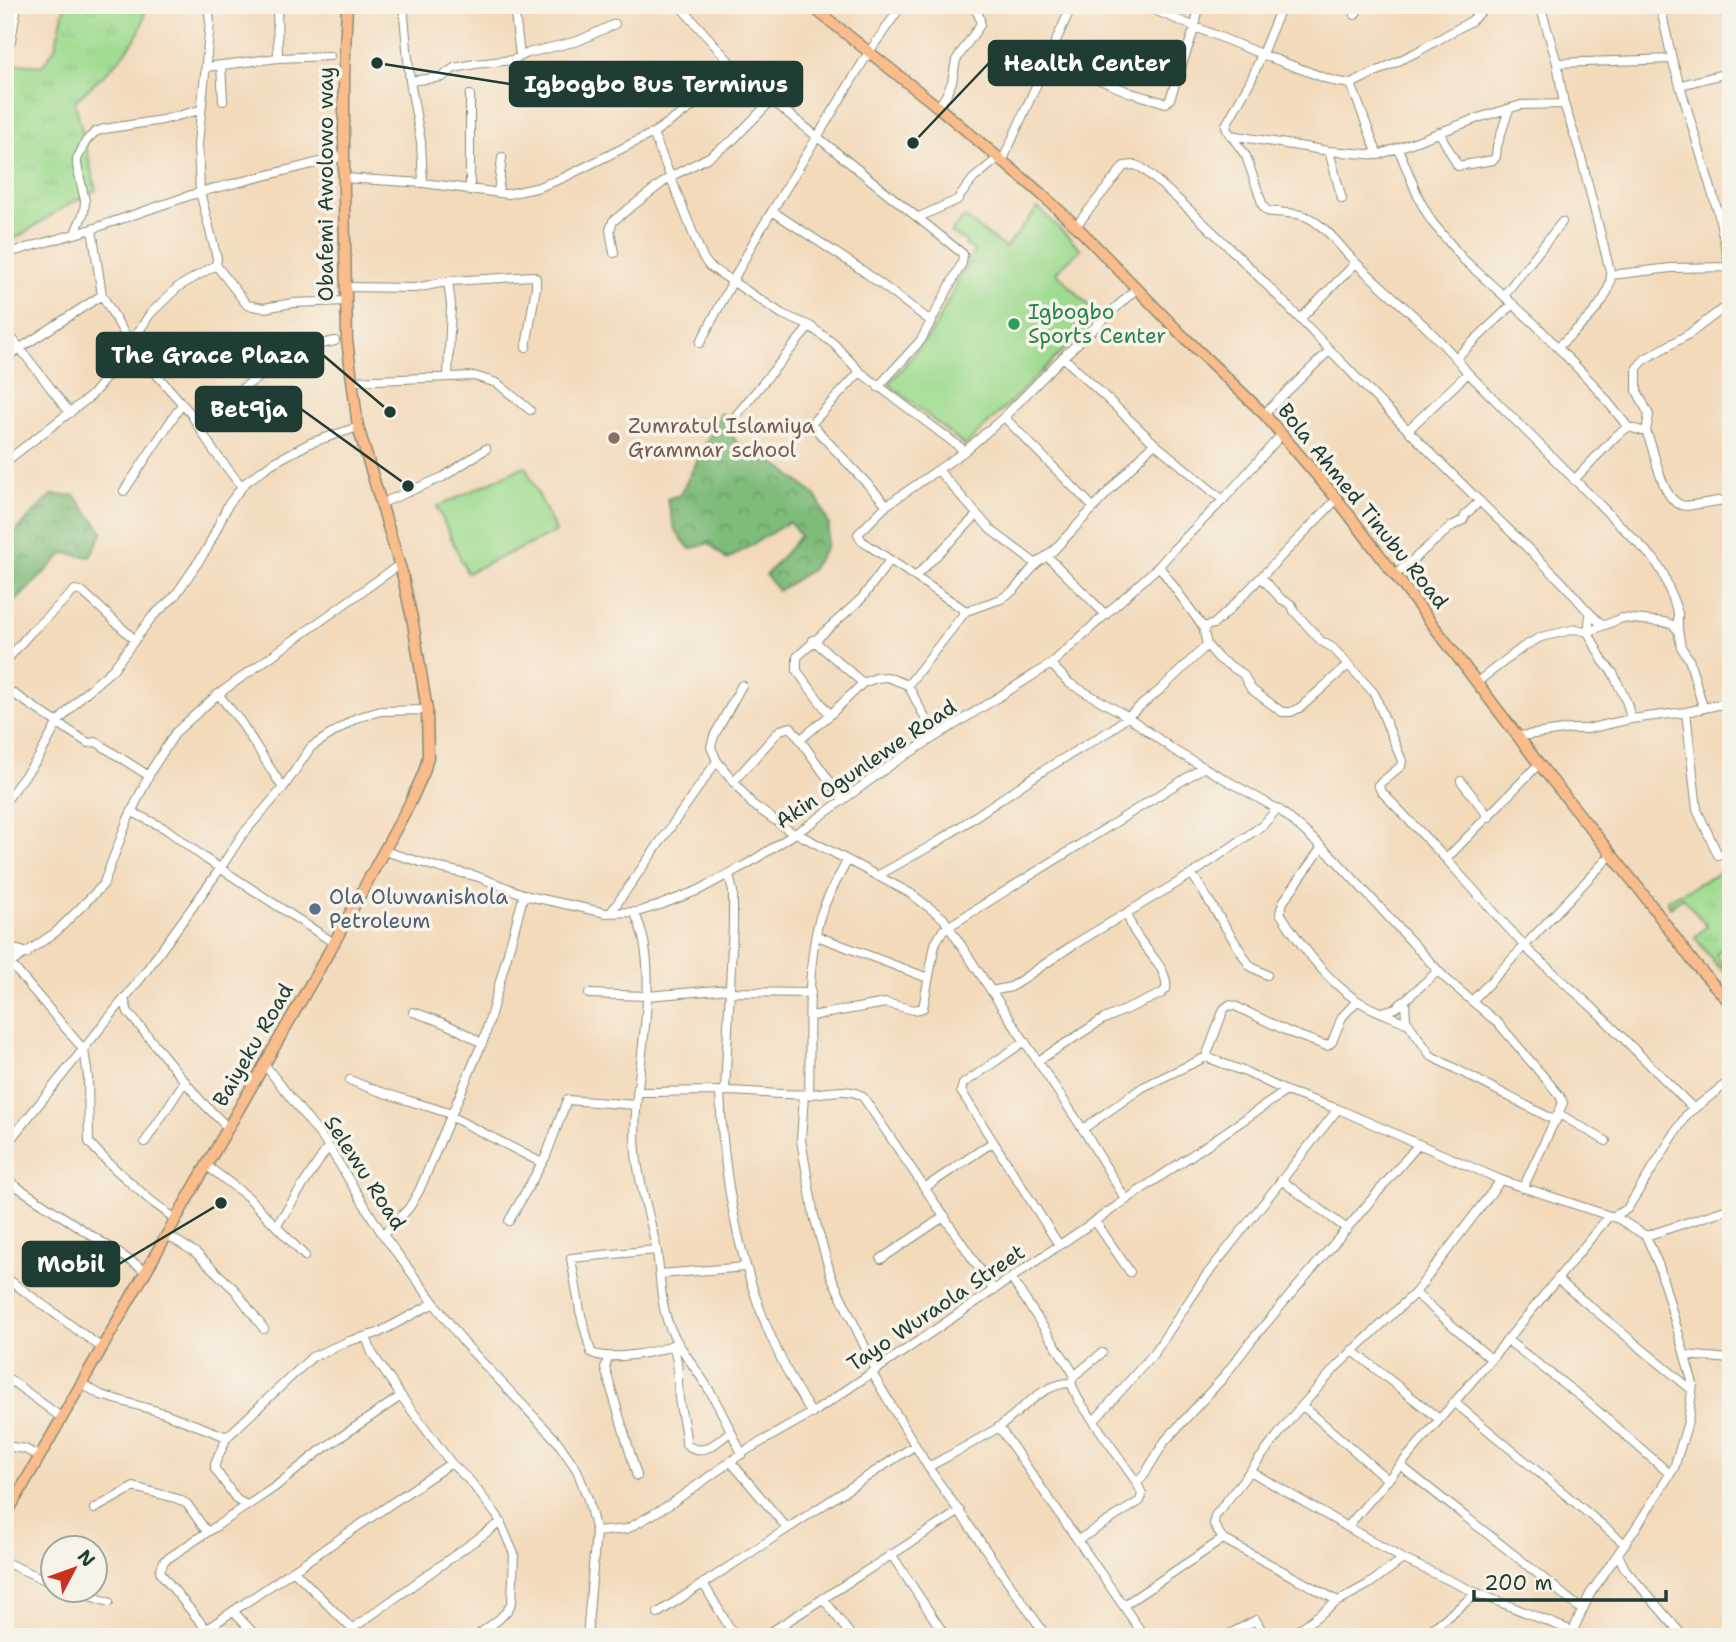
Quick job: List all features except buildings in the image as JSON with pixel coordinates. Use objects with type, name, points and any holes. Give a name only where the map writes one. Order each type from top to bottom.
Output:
[{"type":"main road","name":"Obafemi Awolowo way","points":[[347,5],[344,75],[347,340],[358,427],[399,565]]},
{"type":"main road","name":"Bola Ahmed Tinubu Road","points":[[810,5],[938,107],[1076,226],[1264,414],[1338,499],[1539,764],[1694,963],[1731,1004]]},
{"type":"main road","name":"Baiyeku Road","points":[[5,1517],[334,943],[424,772],[428,757],[427,710],[413,622],[399,565]]},
{"type":"street","points":[[11,41],[17,5]]},
{"type":"street","points":[[5,462],[91,396],[131,345],[150,314],[178,287],[216,265],[218,258],[200,192],[200,110],[207,67],[210,23],[208,5]]},
{"type":"street","points":[[277,5],[278,58]]},
{"type":"street","points":[[403,5],[410,81],[421,142],[423,183]]},
{"type":"street","points":[[514,5],[520,56]]},
{"type":"street","points":[[679,5],[741,74],[817,139],[963,254],[964,257],[921,340],[878,387]]},
{"type":"street","points":[[699,342],[772,211],[869,52],[901,5]]},
{"type":"street","points":[[938,107],[952,82],[956,60],[980,25],[978,12],[969,5]]},
{"type":"street","points":[[919,217],[957,200],[973,179],[1000,160],[1050,59],[1072,5]]},
{"type":"street","points":[[1142,5],[1261,54],[1333,81],[1351,84],[1417,52],[1471,21],[1488,5]]},
{"type":"street","points":[[1050,59],[1131,93],[1166,103],[1170,99],[1195,27],[1199,5]]},
{"type":"street","points":[[1282,5],[1252,78],[1226,125],[1246,156],[1267,211],[1289,211],[1318,223],[1356,263],[1402,303],[1654,559],[1678,613],[1681,647],[1689,659],[1703,707]]},
{"type":"street","points":[[1355,15],[1360,5]]},
{"type":"street","points":[[1540,5],[1557,63],[1563,104],[1579,149],[1611,275],[1611,290],[1604,300],[1558,347]]},
{"type":"street","points":[[1611,275],[1671,268],[1730,269],[1718,212],[1672,60],[1660,5]]},
{"type":"street","points":[[410,81],[442,77],[454,68],[506,61],[578,41],[615,24]]},
{"type":"street","points":[[207,67],[278,58],[330,56]]},
{"type":"street","points":[[1557,63],[1672,60]]},
{"type":"street","points":[[221,65],[223,101]]},
{"type":"street","points":[[1681,85],[1731,72]]},
{"type":"street","points":[[344,178],[423,183],[508,194],[536,188],[563,178],[653,133],[741,74]]},
{"type":"street","points":[[1351,84],[1378,155]]},
{"type":"street","points":[[470,95],[470,191]]},
{"type":"street","points":[[614,253],[610,230],[613,221],[670,177],[709,158],[733,140],[772,100]]},
{"type":"street","points":[[1230,135],[1329,151],[1378,155],[1509,108],[1521,105],[1563,104]]},
{"type":"street","points":[[1439,132],[1458,166],[1493,159],[1496,157],[1509,108]]},
{"type":"street","points":[[75,233],[84,212],[85,201],[77,159],[86,141],[95,132],[200,110]]},
{"type":"street","points":[[653,133],[704,261],[732,283],[782,314],[810,326],[834,344],[878,387],[965,451]]},
{"type":"street","points":[[1398,148],[1420,201],[1432,222],[1463,259],[1558,347],[1628,427],[1646,432],[1652,441],[1652,454],[1665,486],[1676,504],[1686,506],[1731,499]]},
{"type":"street","points":[[1329,151],[1342,199]]},
{"type":"street","points":[[5,254],[92,229],[200,192],[344,156]]},
{"type":"street","points":[[498,193],[502,157]]},
{"type":"street","points":[[1076,226],[1119,170],[1124,166],[1135,165],[1183,202],[1585,605],[1590,616],[1603,625]]},
{"type":"street","points":[[772,211],[859,268],[932,322]]},
{"type":"street","points":[[1504,295],[1562,222]]},
{"type":"street","points":[[92,229],[102,295],[131,345],[195,419],[213,450],[242,487]]},
{"type":"street","points":[[1301,318],[1356,263]]},
{"type":"street","points":[[216,265],[247,305],[264,309],[292,303],[345,301]]},
{"type":"street","points":[[345,287],[415,288],[448,281],[535,277],[536,287],[526,347]]},
{"type":"street","points":[[448,281],[448,377]]},
{"type":"street","points":[[966,611],[862,541],[858,534],[887,505],[965,451],[1004,417],[1136,288]]},
{"type":"street","points":[[5,358],[102,295]]},
{"type":"street","points":[[1456,358],[1513,304]]},
{"type":"street","points":[[1646,432],[1649,415],[1637,391],[1640,364],[1689,334],[1721,310],[1731,307]]},
{"type":"street","points":[[729,424],[810,326]]},
{"type":"street","points":[[5,329],[70,413]]},
{"type":"street","points":[[195,419],[267,372],[292,350],[335,341]]},
{"type":"street","points":[[1264,414],[1331,350]]},
{"type":"street","points":[[1063,357],[1154,443],[1223,500]]},
{"type":"street","points":[[860,372],[811,424],[887,505]]},
{"type":"street","points":[[1408,430],[1468,373]]},
{"type":"street","points":[[352,381],[474,376],[498,383],[530,410]]},
{"type":"street","points":[[124,491],[182,404]]},
{"type":"street","points":[[1004,417],[1094,508]]},
{"type":"street","points":[[5,802],[39,757],[58,722],[113,669],[152,617],[175,596],[207,549],[228,505],[242,487],[271,464],[300,448],[358,427]]},
{"type":"street","points":[[1574,480],[1628,427]]},
{"type":"street","name":"Akin Ogunlewe Road","points":[[384,851],[476,876],[524,894],[611,912],[634,912],[690,894],[729,874],[795,833],[935,737],[1051,664],[1159,566],[1282,434]]},
{"type":"street","points":[[908,685],[966,611],[1001,599],[1014,590],[1154,443]]},
{"type":"street","points":[[380,504],[443,477],[486,449]]},
{"type":"street","points":[[938,470],[991,530],[1036,564]]},
{"type":"street","points":[[1203,627],[1217,622],[1338,499]]},
{"type":"street","points":[[1395,575],[1452,526],[1464,520],[1466,514],[1480,501]]},
{"type":"street","points":[[915,577],[977,515]]},
{"type":"street","points":[[1047,555],[1106,615]]},
{"type":"street","points":[[830,715],[797,671],[797,657],[862,598],[890,560]]},
{"type":"street","points":[[174,1222],[170,1213],[154,1203],[103,1159],[89,1142],[88,1077],[84,1050],[8,966],[56,932],[103,885],[149,776],[176,732],[218,694],[399,565]]},
{"type":"street","points":[[1159,566],[1203,627],[1207,645],[1219,659],[1243,674],[1251,689],[1282,712],[1301,707],[1348,665]]},
{"type":"street","points":[[1261,577],[1281,598],[1292,605],[1294,611],[1321,642],[1334,648],[1374,693],[1402,761],[1401,766],[1381,781],[1379,789],[1525,947],[1593,1008],[1694,1109]]},
{"type":"street","points":[[5,662],[31,632],[75,590],[83,592],[135,640]]},
{"type":"street","points":[[1590,616],[1588,632],[1603,661],[1613,673],[1627,703],[1631,719]]},
{"type":"street","points":[[1477,682],[1517,651],[1541,637],[1576,629],[1588,632],[1619,618],[1664,622],[1678,630]]},
{"type":"street","points":[[813,640],[863,683]]},
{"type":"street","points":[[877,876],[936,843],[1044,770],[1111,730],[1161,689],[1207,645]]},
{"type":"street","points":[[1051,664],[1069,682],[1127,716],[1175,751],[1277,809],[1322,847],[1438,971],[1499,1024],[1563,1103],[1524,1188]]},
{"type":"street","points":[[801,739],[863,683],[887,677],[908,685],[935,737]]},
{"type":"street","points":[[742,685],[711,741],[717,761],[752,804],[795,833],[910,893],[949,926],[1083,1129],[1126,1200]]},
{"type":"street","points":[[5,688],[88,743],[96,742],[149,776]]},
{"type":"street","points":[[218,694],[240,721],[283,788]]},
{"type":"street","points":[[1520,736],[1587,729],[1731,702]]},
{"type":"street","points":[[5,1146],[124,999],[242,835],[283,788],[311,747],[356,719],[381,710],[427,710]]},
{"type":"street","points":[[1686,712],[1697,810],[1718,855]]},
{"type":"street","points":[[733,782],[780,730],[791,726],[843,800]]},
{"type":"street","points":[[611,912],[717,761]]},
{"type":"street","points":[[1446,859],[1539,764]]},
{"type":"street","points":[[811,1016],[886,1003],[919,1010],[923,1008],[939,933],[1204,767]]},
{"type":"street","points":[[1461,781],[1489,817]]},
{"type":"street","points":[[991,991],[1011,987],[1192,874],[1263,825],[1277,809]]},
{"type":"street","points":[[132,812],[166,829],[187,847],[334,943]]},
{"type":"street","points":[[1322,847],[1283,902],[1280,913],[1314,958],[1344,991],[1357,1001],[1409,1024]]},
{"type":"street","points":[[1472,1001],[1611,855]]},
{"type":"street","points":[[847,862],[824,905],[817,936],[811,993],[802,1140],[814,1216],[831,1276],[874,1371],[914,1446],[1047,1637]]},
{"type":"street","points":[[729,874],[733,892],[722,1091],[730,1200],[746,1267],[787,1374],[811,1414]]},
{"type":"street","points":[[1192,874],[1250,966],[1268,975]]},
{"type":"street","points":[[383,1235],[409,1208],[419,1191],[482,1044],[524,894]]},
{"type":"street","points":[[634,912],[645,939],[648,984],[636,1105],[637,1162],[656,1250],[666,1317],[675,1343],[686,1444],[704,1450],[731,1432]]},
{"type":"street","points":[[1038,1061],[1102,1020],[1161,994],[1166,989],[1167,984],[1161,971],[1140,943],[1126,916]]},
{"type":"street","points":[[817,936],[928,978]]},
{"type":"street","points":[[5,953],[21,949],[27,954]]},
{"type":"street","points":[[1382,1013],[1396,1008],[1438,971]]},
{"type":"street","points":[[589,994],[647,996],[729,990],[811,993]]},
{"type":"street","points":[[124,999],[128,1012],[185,1082],[228,1128]]},
{"type":"street","points":[[1405,1000],[1405,1015],[1409,1024],[1431,1056],[1606,1141]]},
{"type":"street","points":[[1083,1129],[1143,1087],[1206,1057],[1224,1009],[1229,1005],[1327,1046],[1332,1042],[1342,1017],[1357,1001]]},
{"type":"street","points":[[116,1009],[128,1012]]},
{"type":"street","points":[[413,1012],[467,1033],[482,1044]]},
{"type":"street","points":[[1026,1041],[962,1086],[961,1091],[1059,1245]]},
{"type":"street","points":[[1206,1057],[1286,1091],[1338,1109],[1501,1181],[1631,1225],[1646,1236],[1659,1266],[1693,1384],[1688,1422],[1681,1449],[1670,1474],[1590,1594],[1573,1635],[1403,1559],[1250,1471]]},
{"type":"street","name":"Selewu Road","points":[[264,1064],[328,1147],[383,1235],[464,1343],[557,1441],[577,1470],[596,1532],[587,1635]]},
{"type":"street","points":[[350,1080],[451,1115],[542,1163]]},
{"type":"street","points":[[1348,1526],[1610,1217],[1627,1209],[1687,1114],[1731,1080]]},
{"type":"street","points":[[145,1142],[185,1082]]},
{"type":"street","points":[[637,1092],[722,1091],[806,1095],[858,1092],[926,1187],[993,1289]]},
{"type":"street","name":"Tayo Wuraola Street","points":[[596,1532],[627,1529],[669,1505],[742,1454],[811,1414],[1286,1091]]},
{"type":"street","points":[[509,1221],[542,1163],[567,1100],[636,1105]]},
{"type":"street","points":[[1094,1421],[1155,1352],[1205,1277],[1338,1109]]},
{"type":"street","points":[[926,1187],[993,1142]]},
{"type":"street","points":[[1137,1483],[1165,1441],[1222,1379],[1364,1206],[1418,1145]]},
{"type":"street","points":[[277,1225],[328,1147]]},
{"type":"street","points":[[206,1166],[248,1197],[305,1256]]},
{"type":"street","points":[[5,1179],[146,1271]]},
{"type":"street","points":[[1280,1180],[1347,1229]]},
{"type":"street","points":[[1338,1601],[1223,1539],[1214,1525],[1215,1516],[1303,1406],[1352,1350],[1415,1293],[1501,1181]]},
{"type":"street","points":[[1646,1236],[1731,1208]]},
{"type":"street","points":[[1627,1209],[1631,1225]]},
{"type":"street","points":[[880,1259],[945,1216]]},
{"type":"street","points":[[1095,1221],[1130,1272]]},
{"type":"street","points":[[167,1235],[196,1253],[235,1290],[264,1329]]},
{"type":"street","points":[[656,1250],[571,1258],[580,1311],[591,1352],[596,1356],[608,1358],[658,1351],[675,1343]]},
{"type":"street","points":[[660,1274],[746,1267]]},
{"type":"street","points":[[5,1277],[102,1348]]},
{"type":"street","points":[[1011,1278],[1072,1379],[1078,1399],[1142,1494],[1140,1501],[1078,1540]]},
{"type":"street","points":[[1558,1280],[1692,1390]]},
{"type":"street","points":[[1415,1293],[1491,1359]]},
{"type":"street","points":[[247,1505],[237,1500],[215,1469],[227,1437],[312,1356],[400,1323],[435,1303]]},
{"type":"street","points":[[366,1337],[372,1353],[401,1396],[451,1463],[471,1482],[501,1522],[514,1554],[512,1602],[507,1611],[475,1637]]},
{"type":"street","points":[[1507,1340],[1585,1400],[1670,1474]]},
{"type":"street","points":[[675,1343],[710,1391],[742,1454]]},
{"type":"street","points":[[1352,1350],[1439,1419]]},
{"type":"street","points":[[928,1467],[999,1427],[1052,1387],[1072,1379],[1102,1353]]},
{"type":"street","points":[[1685,1355],[1731,1359]]},
{"type":"street","points":[[608,1358],[605,1368],[637,1476]]},
{"type":"street","points":[[5,1377],[62,1418]]},
{"type":"street","points":[[82,1384],[100,1395],[164,1413],[227,1437]]},
{"type":"street","points":[[206,1629],[160,1571],[170,1556],[275,1487],[320,1451],[401,1396]]},
{"type":"street","points":[[1454,1402],[1625,1544]]},
{"type":"street","points":[[1303,1406],[1388,1480]]},
{"type":"street","points":[[999,1427],[1145,1637]]},
{"type":"street","points":[[5,1446],[26,1449],[40,1457]]},
{"type":"street","points":[[658,1613],[914,1446]]},
{"type":"street","points":[[731,1462],[787,1528]]},
{"type":"street","points":[[195,1637],[451,1463]]},
{"type":"street","points":[[1400,1465],[1583,1610]]},
{"type":"street","points":[[94,1509],[134,1487],[187,1504],[207,1532]]},
{"type":"street","points":[[236,1512],[237,1500]]},
{"type":"street","points":[[763,1637],[960,1511]]},
{"type":"street","points":[[352,1629],[501,1522]]},
{"type":"street","points":[[1124,1605],[1223,1539]]},
{"type":"street","points":[[891,1554],[946,1637]]},
{"type":"street","points":[[1618,1554],[1625,1569],[1684,1637]]},
{"type":"street","points":[[1289,1637],[1403,1559]]},
{"type":"street","points":[[5,1562],[38,1577]]},
{"type":"street","points":[[1610,1565],[1625,1569]]},
{"type":"street","points":[[294,1570],[360,1637]]},
{"type":"street","points":[[703,1583],[735,1637]]},
{"type":"street","points":[[1423,1637],[1477,1593]]},
{"type":"street","points":[[823,1598],[852,1637]]},
{"type":"street","points":[[233,1611],[257,1637]]},
{"type":"street","points":[[1224,1637],[1256,1620],[1265,1637]]},
{"type":"street","points":[[490,1626],[492,1637]]},
{"type":"street","points":[[587,1635],[601,1637]]},
{"type":"green space","points":[[65,5],[145,5],[144,19],[131,46],[75,101],[96,190],[15,239],[5,229],[5,63],[42,66],[55,48]]},
{"type":"green space","name":"Igbogbo Sports Center","points":[[1038,208],[1081,249],[1056,272],[1099,316],[965,446],[889,384],[933,331],[974,250],[951,232],[964,217],[1005,248]]},
{"type":"green space","points":[[721,413],[736,442],[782,468],[817,497],[829,525],[826,547],[811,570],[778,591],[766,575],[800,536],[789,522],[727,560],[709,543],[690,549],[675,530],[667,499],[680,495]]},
{"type":"green space","points":[[525,466],[556,532],[467,573],[437,507]]},
{"type":"green space","points":[[51,495],[74,495],[103,532],[90,557],[64,553],[5,612],[5,543]]},
{"type":"green space","points":[[1731,867],[1731,941],[1716,954],[1731,978],[1714,962],[1695,937],[1707,926],[1682,897],[1670,907],[1667,900]]},
{"type":"place","name":"Igbogbo Bus Terminus","points":[[377,63]]},
{"type":"place","name":"Health Center","points":[[913,143]]},
{"type":"place","name":"Igbogbo Sports Center","points":[[1014,324]]},
{"type":"place","name":"The Grace Plaza","points":[[390,412]]},
{"type":"place","name":"Zumratul Islamiya Grammar school","points":[[614,438]]},
{"type":"place","name":"Bet9ja","points":[[408,486]]},
{"type":"place","name":"Ola Oluwanishola Petroleum","points":[[315,909]]},
{"type":"place","name":"Mobil","points":[[221,1203]]}]
